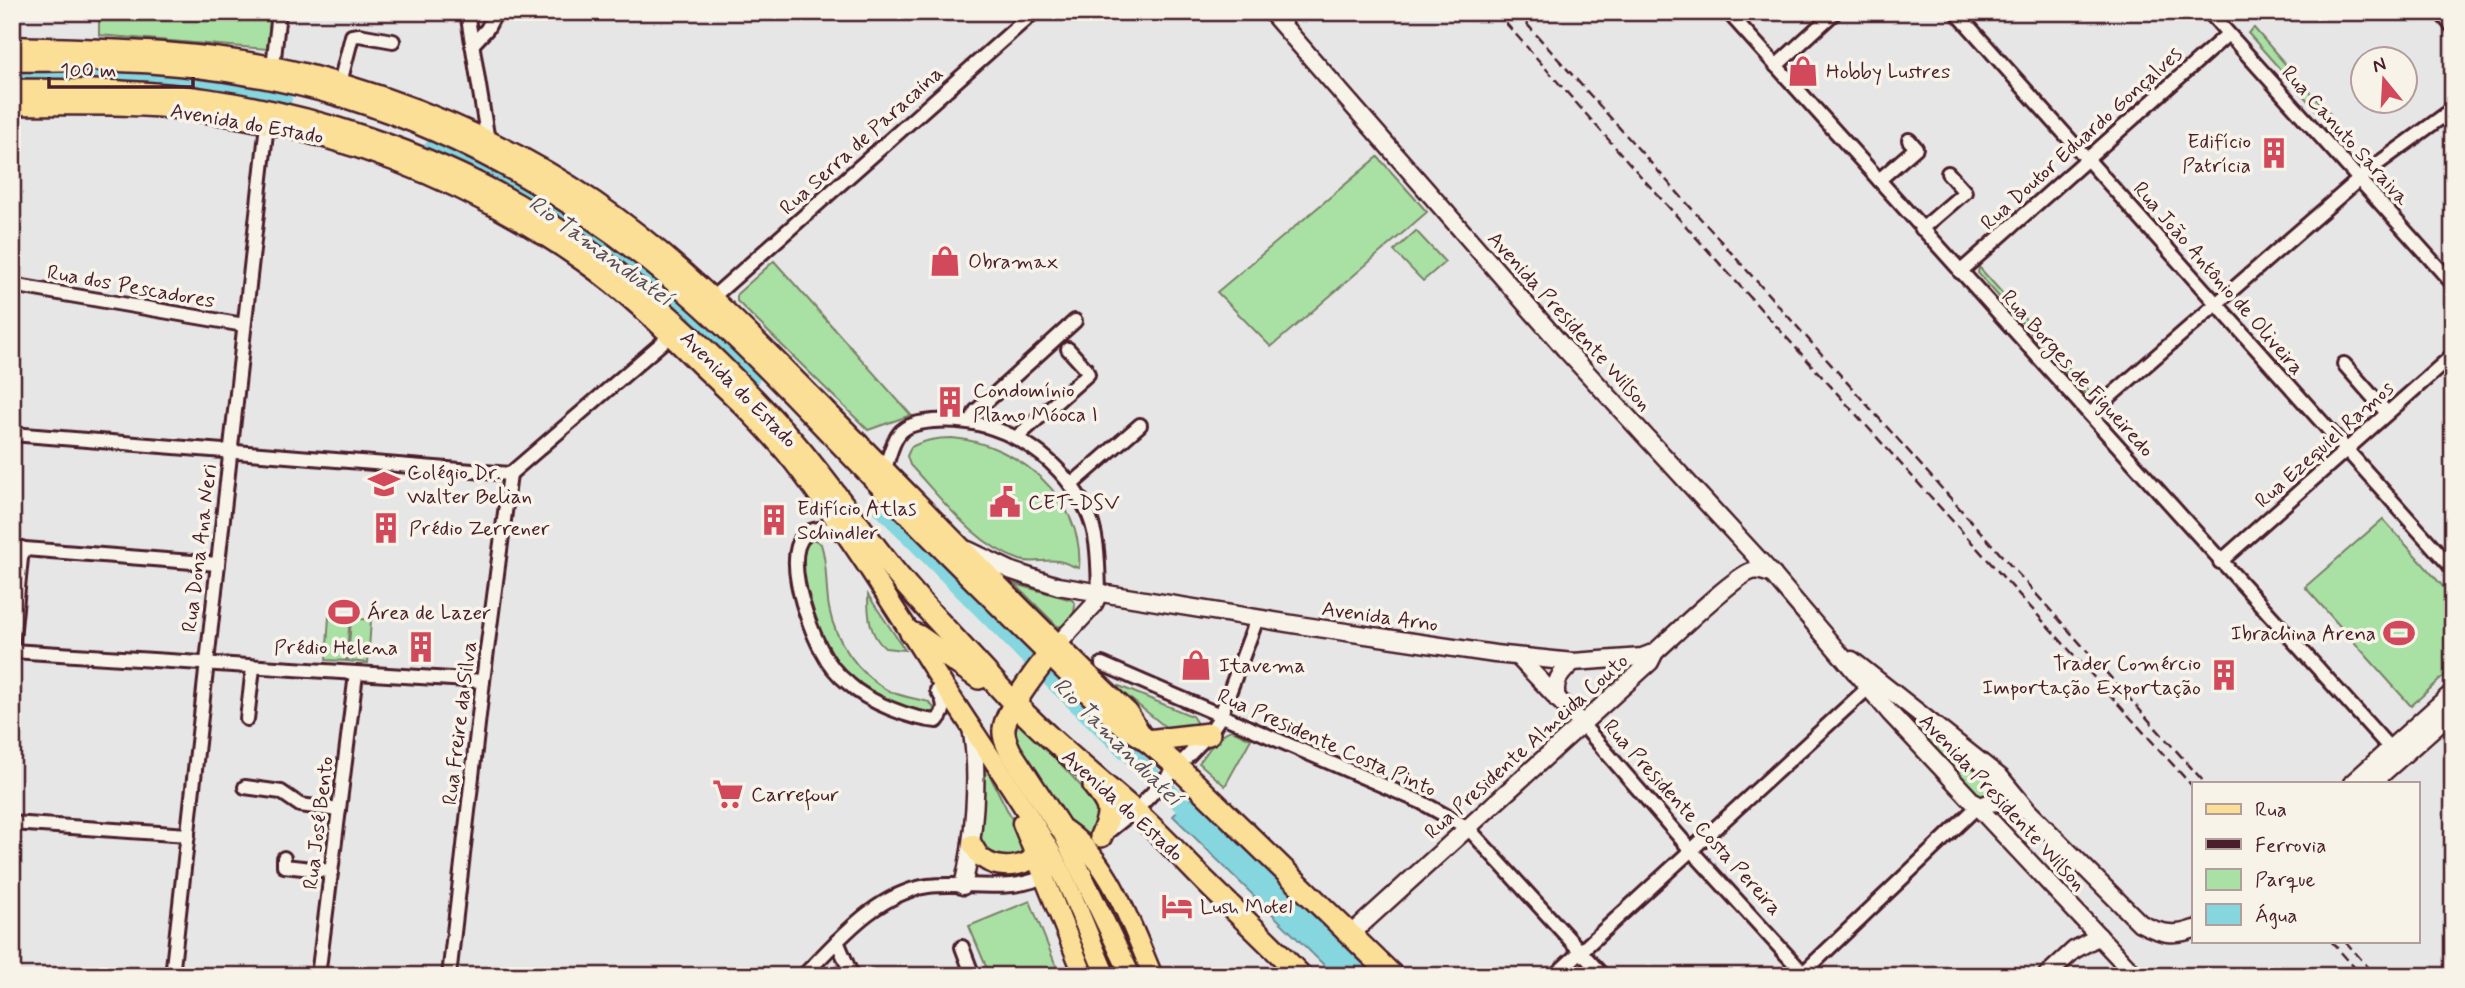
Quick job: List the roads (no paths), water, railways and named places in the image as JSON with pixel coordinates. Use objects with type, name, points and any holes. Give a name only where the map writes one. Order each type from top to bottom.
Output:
[{"type":"highway","name":"Avenida do Estado","points":[[12,60],[144,62],[223,69],[347,97],[436,130],[517,172],[590,218],[684,290],[1054,649],[1119,722],[1146,739],[1175,770],[1393,976]]},
{"type":"highway","name":"Avenida do Estado","points":[[12,90],[169,95],[287,115],[370,139],[432,163],[516,204],[566,237],[637,289],[768,415],[806,458],[896,574],[1014,703],[1075,762],[1137,808],[1301,976]]},
{"type":"highway","points":[[911,633],[918,635],[986,682],[997,685]]},
{"type":"highway","points":[[1054,649],[1014,703],[1005,722],[1004,737],[1010,751],[1059,826]]},
{"type":"highway","points":[[1146,739],[1215,725]]},
{"type":"highway","points":[[1075,762],[1106,801],[1109,817],[1088,846]]},
{"type":"main road","name":"Avenida Presidente Wilson","points":[[1271,12],[1565,349],[1773,575],[1868,688],[2136,976]]},
{"type":"main road","name":"Avenida do Estado","points":[[12,47],[160,51],[273,67],[340,83],[429,115],[488,141],[561,179],[660,251],[713,297],[964,548],[1054,649]]},
{"type":"main road","name":"Avenida do Estado","points":[[12,105],[185,109],[300,130],[355,146],[421,171],[480,199],[582,261],[624,294],[670,336],[768,432],[792,461],[845,534],[1005,778],[1036,855]]},
{"type":"main road","name":"Rua Presidente Almeida Couto","points":[[1727,588],[1743,555],[1738,547],[1738,537]]},
{"type":"main road","name":"Avenida Arno","points":[[964,548],[1032,579],[1257,619],[1518,657],[1573,662],[1643,657],[1655,652]]},
{"type":"main road","name":"Rua Presidente Almeida Couto","points":[[1351,934],[1650,663],[1655,652],[1727,588],[1753,571],[1773,575]]},
{"type":"main road","points":[[1054,649],[1093,606],[1099,593]]},
{"type":"main road","name":"Avenida Presidente Wilson","points":[[1842,654],[1864,668],[2001,778],[2028,811],[2140,923],[2156,932],[2171,935],[2192,930]]},
{"type":"main road","name":"Rua Presidente Costa Pereira","points":[[1518,657],[1581,723]]},
{"type":"main road","points":[[1557,699],[1557,678],[1573,662]]},
{"type":"main road","points":[[2373,782],[2453,692]]},
{"type":"main road","points":[[2353,782],[2453,711]]},
{"type":"main road","points":[[963,886],[971,849],[975,753],[971,726]]},
{"type":"main road","points":[[1994,802],[2001,791],[2001,778]]},
{"type":"main road","points":[[1978,807],[1994,802],[2012,803],[2028,811]]},
{"type":"main road","points":[[971,849],[980,866],[998,873],[1016,870],[1036,855],[1059,826],[1088,846],[1121,904],[1153,976]]},
{"type":"main road","points":[[1088,846],[1121,954],[1131,976]]},
{"type":"main road","points":[[1036,855],[1058,867],[1106,976]]},
{"type":"main road","points":[[1036,855],[1084,976]]},
{"type":"main road","points":[[2046,976],[2094,931]]},
{"type":"main road","points":[[1121,954],[1121,976]]},
{"type":"street","points":[[273,67],[279,12]]},
{"type":"street","points":[[467,12],[488,141]]},
{"type":"street","points":[[472,45],[487,29],[496,12]]},
{"type":"street","name":"Rua Serra de Paracaina","points":[[713,297],[1034,12]]},
{"type":"street","name":"Rua Borges de Figueiredo","points":[[1728,12],[2395,754]]},
{"type":"street","points":[[1776,66],[1835,12]]},
{"type":"street","name":"Rua João Antônio de Oliveira","points":[[1956,12],[2453,569]]},
{"type":"street","name":"Rua Canuto Saraiva","points":[[2210,12],[2453,284]]},
{"type":"street","points":[[2440,12],[2453,27]]},
{"type":"street","name":"Rua Doutor Eduardo Gonçalves","points":[[1959,272],[2228,34]]},
{"type":"street","points":[[340,83],[352,36],[393,41]]},
{"type":"street","points":[[2090,414],[2360,179],[2453,109]]},
{"type":"street","name":"Rua Dona Ana Neri","points":[[172,975],[267,124]]},
{"type":"street","points":[[1879,180],[1916,148],[1909,139]]},
{"type":"street","points":[[1923,229],[1965,192],[1948,173]]},
{"type":"street","name":"Rua dos Pescadores","points":[[12,285],[244,325]]},
{"type":"street","points":[[971,422],[976,411],[1075,321]]},
{"type":"street","points":[[12,434],[510,474],[670,336]]},
{"type":"street","points":[[1017,437],[1088,374],[1068,349]]},
{"type":"street","name":"Rua Ezequiel Ramos","points":[[2220,562],[2453,355]]},
{"type":"street","points":[[2344,364],[2387,413]]},
{"type":"street","points":[[885,468],[899,434],[908,426],[952,420],[996,428],[1017,437],[1048,460],[1071,485],[1087,511],[1096,537],[1099,593]]},
{"type":"street","points":[[1071,485],[1140,425]]},
{"type":"street","name":"Rua Freire da Silva","points":[[449,976],[510,474]]},
{"type":"street","points":[[845,534],[823,528],[815,529],[804,535],[795,552],[798,591],[822,651],[848,684],[864,697],[924,720],[937,721],[944,710],[944,702],[926,674],[926,658]]},
{"type":"street","points":[[218,564],[17,548],[12,649],[205,665],[483,681]]},
{"type":"street","points":[[803,976],[837,942],[883,903],[929,886],[1028,883],[1043,878],[1137,808],[1215,725],[1257,619]]},
{"type":"street","name":"Rua Presidente Costa Pinto","points":[[1102,664],[1215,725],[1421,802],[1468,828],[1602,976]]},
{"type":"street","points":[[247,719],[253,668]]},
{"type":"street","name":"Rua José Bento","points":[[318,976],[356,674]]},
{"type":"street","points":[[1554,976],[1868,688]]},
{"type":"street","name":"Rua Presidente Costa Pereira","points":[[1581,723],[1803,975]]},
{"type":"street","points":[[245,787],[281,792],[300,805],[339,810]]},
{"type":"street","points":[[1803,975],[1978,807]]},
{"type":"street","points":[[12,823],[188,835]]},
{"type":"street","points":[[284,858],[284,866],[331,872]]},
{"type":"street","points":[[837,942],[852,976]]},
{"type":"street","points":[[962,947],[974,976]]},
{"type":"street","points":[[172,975],[187,976]]},
{"type":"water","name":"Rio Tamanduateí","points":[[1194,796],[1376,976],[1335,976],[1173,816]]},
{"type":"waterway","name":"Rio Tamanduateí","points":[[12,78],[162,82],[219,87],[283,99]]},
{"type":"waterway","name":"Rio Tamanduateí","points":[[433,148],[473,165],[568,219],[620,257],[689,314],[751,377]]},
{"type":"waterway","name":"Rio Tamanduateí","points":[[880,506],[1042,670],[1199,821]]},
{"type":"railway","points":[[1496,12],[1645,181],[2192,786]]},
{"type":"railway","points":[[1516,12],[2204,782]]},
{"type":"railway","points":[[2332,942],[2362,976]]},
{"type":"railway","points":[[2346,942],[2376,976]]},
{"type":"place","name":"Hobby Lustres","points":[[1803,71]]},
{"type":"place","name":"Edifício Patrícia","points":[[2274,153]]},
{"type":"place","name":"Obramax","points":[[945,261]]},
{"type":"place","name":"Condomínio Plano Móoca I","points":[[950,402]]},
{"type":"place","name":"Colégio Dr. Walter Belian","points":[[384,484]]},
{"type":"place","name":"CET-DSV","points":[[1005,502]]},
{"type":"place","name":"Edifício Atlas Schindler","points":[[774,520]]},
{"type":"place","name":"Prédio Zerrener","points":[[386,528]]},
{"type":"place","name":"Área de Lazer","points":[[344,612]]},
{"type":"place","name":"Ibrachina Arena","points":[[2399,633]]},
{"type":"place","name":"Prédio Helena","points":[[421,647]]},
{"type":"place","name":"Itavema","points":[[1196,665]]},
{"type":"place","name":"Trader Comércio Importação Exportação","points":[[2224,675]]},
{"type":"place","name":"Carrefour","points":[[728,794]]},
{"type":"place","name":"Lush Motel","points":[[1177,906]]}]
